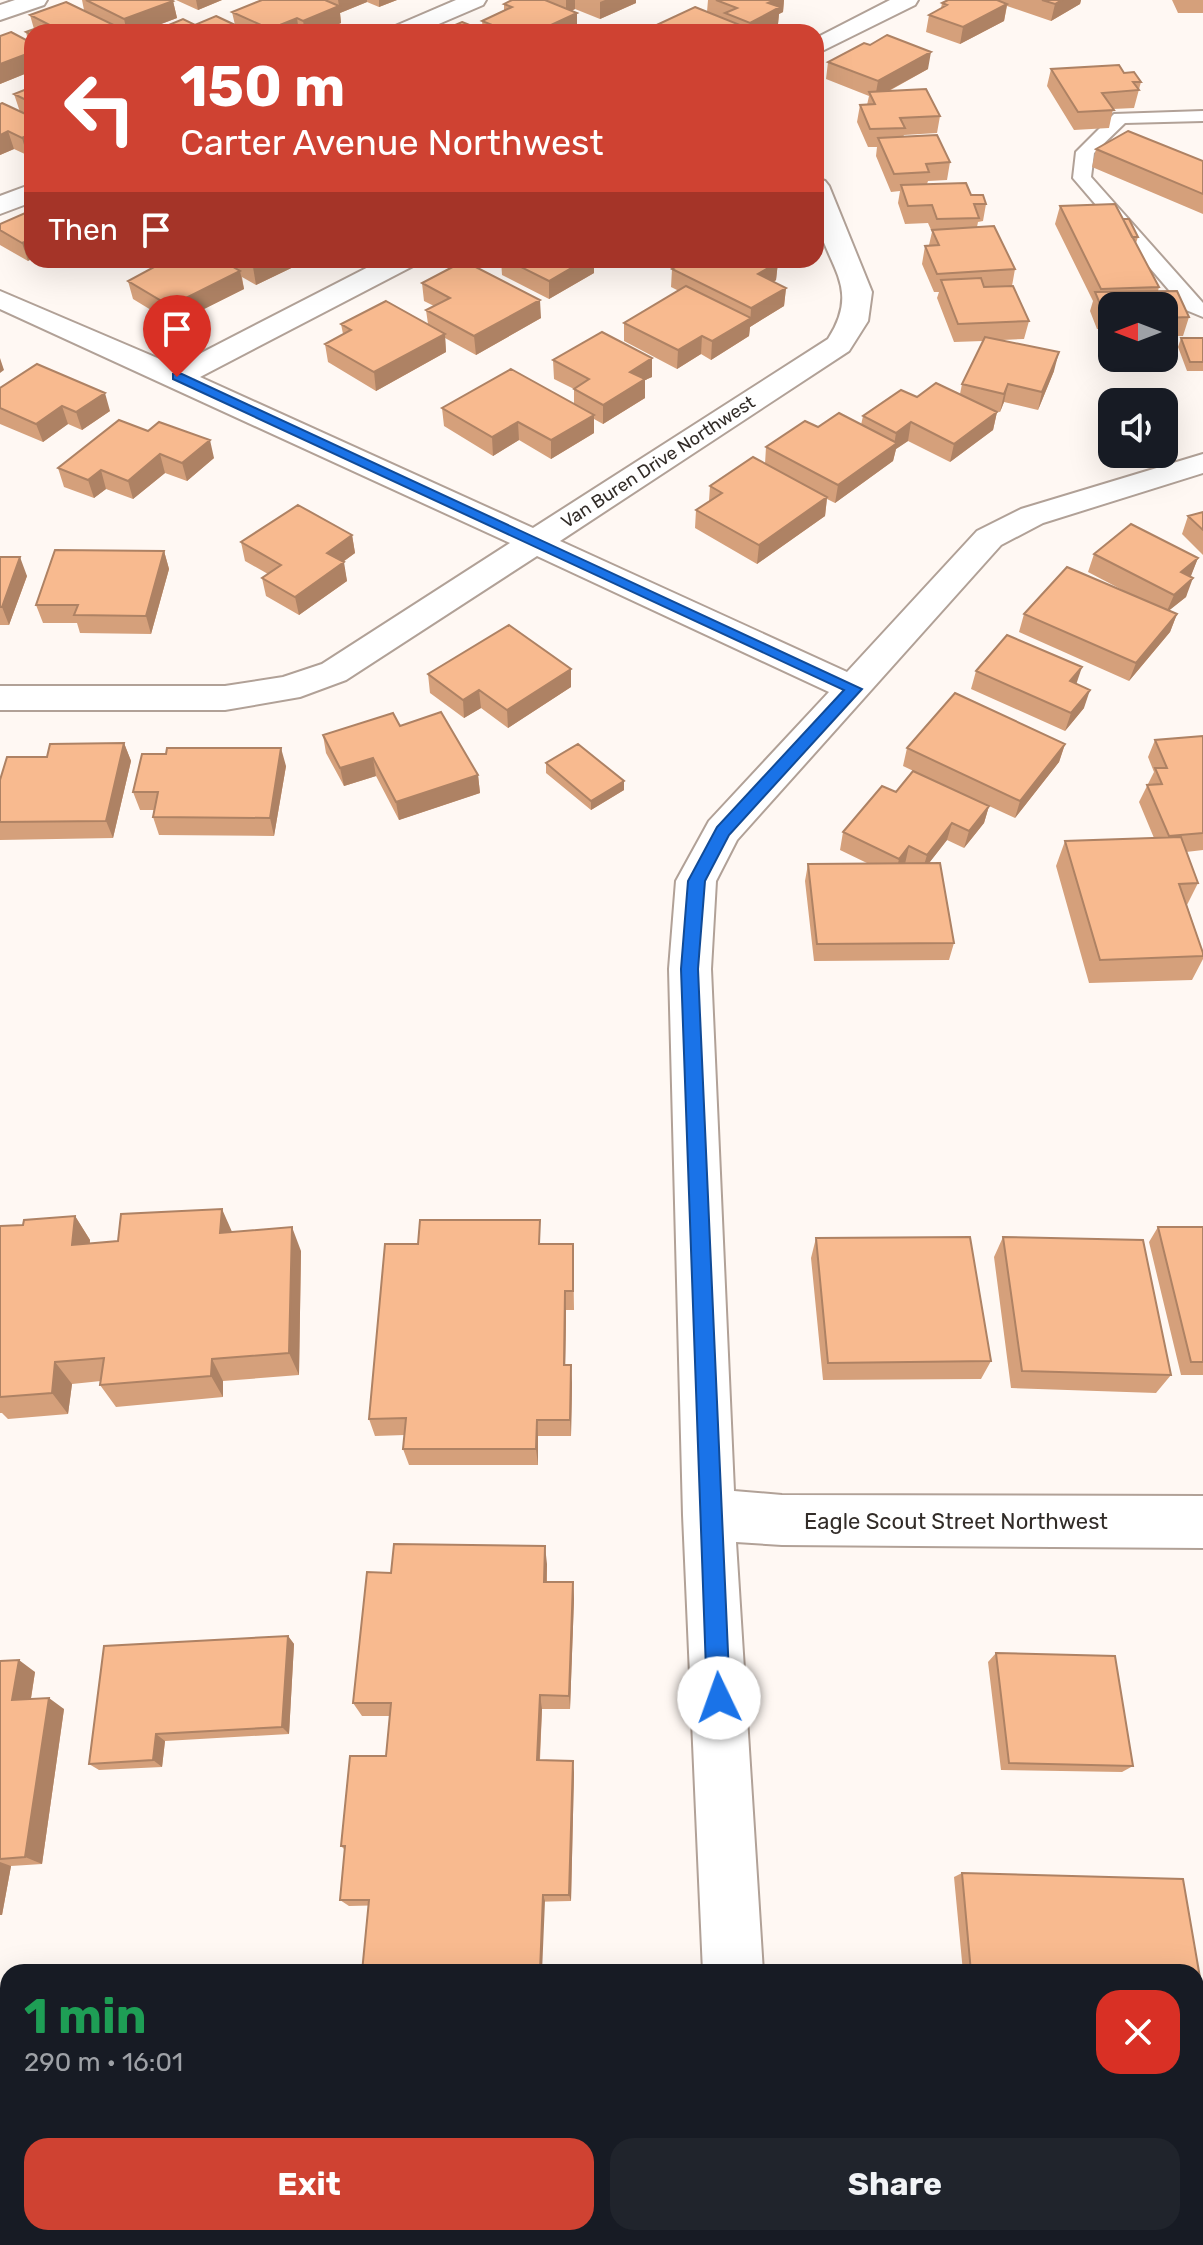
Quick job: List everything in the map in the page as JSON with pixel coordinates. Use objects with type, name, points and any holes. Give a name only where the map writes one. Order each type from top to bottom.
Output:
[{"type":"street","points":[[420,24],[475,0]]},
{"type":"street","points":[[824,43],[907,0]]},
{"type":"street","points":[[0,13],[28,1]]},
{"type":"street","points":[[850,5],[877,15]]},
{"type":"street","points":[[0,206],[24,196]]},
{"type":"street","name":"Van Buren Drive Northwest","points":[[0,698],[225,698],[287,688],[334,672],[839,345],[854,321],[858,292],[824,206]]},
{"type":"street","points":[[177,377],[388,268]]},
{"type":"street","points":[[0,299],[177,377],[854,689]]},
{"type":"street","points":[[733,1964],[709,1515],[690,969],[696,881],[723,831],[989,538],[1032,516],[1203,463]]},
{"type":"street","name":"Eagle Scout Street Northwest","points":[[709,1515],[782,1520],[1203,1522]]},
{"type":"lane","points":[[1203,116],[1120,118],[1085,152],[1082,178],[1193,306],[1203,311]]},
{"type":"building","points":[[86,0],[171,0],[173,1],[124,19]]},
{"type":"building","points":[[262,0],[325,0],[339,6],[303,21],[297,18],[282,24],[259,24],[232,12]]},
{"type":"building","points":[[512,0],[545,0],[577,13],[553,24],[490,24],[482,21],[512,7],[504,4]]},
{"type":"building","points":[[716,0],[775,0],[768,3],[780,7],[750,23],[725,13],[737,8]]},
{"type":"building","points":[[948,0],[997,0],[1007,4],[963,27],[929,15],[947,5],[942,3]]},
{"type":"building","points":[[66,2],[112,24],[48,24],[30,15]]},
{"type":"building","points":[[695,7],[738,24],[659,24]]},
{"type":"building","points":[[216,16],[233,24],[197,24]]},
{"type":"building","points":[[183,19],[193,24],[171,24]]},
{"type":"building","points":[[11,32],[24,39],[24,55],[0,64],[0,36]]},
{"type":"building","points":[[887,35],[931,52],[878,81],[828,62],[864,43],[870,45]]},
{"type":"building","points":[[1119,65],[1124,73],[1134,72],[1141,82],[1133,82],[1139,90],[1102,93],[1114,110],[1078,112],[1051,69]]},
{"type":"building","points":[[926,89],[940,116],[900,118],[905,128],[870,129],[860,105],[875,104],[869,92]]},
{"type":"building","points":[[24,90],[24,99],[14,94]]},
{"type":"building","points":[[0,104],[24,113],[24,137],[8,131],[0,135]]},
{"type":"building","points":[[1128,131],[1203,161],[1203,194],[1096,149]]},
{"type":"building","points":[[937,135],[950,162],[926,164],[929,172],[894,174],[878,138]]},
{"type":"building","points":[[966,183],[971,195],[983,195],[986,204],[974,204],[979,218],[937,219],[932,205],[908,206],[901,185]]},
{"type":"building","points":[[1115,204],[1159,287],[1101,289],[1060,206]]},
{"type":"building","points":[[24,214],[24,242],[0,230],[0,224]]},
{"type":"building","points":[[1123,219],[1129,219],[1138,237],[1132,237]]},
{"type":"building","points":[[994,226],[1015,269],[937,274],[925,246],[939,245],[932,230]]},
{"type":"building","points":[[152,268],[235,268],[240,271],[170,306],[128,281]]},
{"type":"building","points":[[451,268],[478,268],[540,300],[474,336],[426,310],[450,298],[422,283]]},
{"type":"building","points":[[523,268],[571,268],[549,281]]},
{"type":"building","points":[[768,268],[758,274],[786,288],[751,308],[672,269]]},
{"type":"building","points":[[981,278],[984,287],[1013,286],[1029,321],[958,324],[941,280]]},
{"type":"building","points":[[686,286],[751,318],[712,341],[702,336],[678,350],[624,323]]},
{"type":"building","points":[[1177,291],[1177,292],[1098,292],[1098,299],[1095,292]]},
{"type":"building","points":[[1178,293],[1189,317],[1178,317]]},
{"type":"building","points":[[386,301],[445,334],[374,372],[325,344],[351,330],[341,324]]},
{"type":"building","points":[[602,332],[652,358],[630,372],[645,379],[603,405],[574,389],[589,379],[553,360]]},
{"type":"building","points":[[985,337],[1059,352],[1042,392],[1008,384],[1004,394],[962,384]]},
{"type":"building","points":[[1181,338],[1203,338],[1203,362],[1190,362]]},
{"type":"building","points":[[37,364],[105,393],[76,412],[62,406],[36,424],[0,408],[0,388]]},
{"type":"building","points":[[511,369],[594,415],[551,440],[518,422],[492,437],[442,408]]},
{"type":"building","points":[[936,383],[997,412],[954,444],[911,422],[896,433],[863,416],[901,390],[917,397]]},
{"type":"building","points":[[839,413],[897,443],[838,485],[766,447],[805,421],[818,427]]},
{"type":"building","points":[[119,420],[148,431],[159,422],[210,440],[182,463],[160,454],[128,481],[101,470],[88,480],[58,468]]},
{"type":"building","points":[[753,457],[827,497],[759,545],[696,510],[722,493],[710,486]]},
{"type":"building","points":[[298,505],[352,535],[327,553],[344,562],[295,597],[262,578],[281,565],[241,542]]},
{"type":"building","points":[[1203,512],[1203,530],[1188,516]]},
{"type":"building","points":[[1131,524],[1198,558],[1181,572],[1193,578],[1174,595],[1094,554]]},
{"type":"building","points":[[55,550],[164,551],[146,616],[74,615],[78,605],[36,605]]},
{"type":"building","points":[[0,557],[20,557],[2,607],[0,607]]},
{"type":"building","points":[[1067,567],[1177,614],[1136,663],[1024,614]]},
{"type":"building","points":[[509,625],[571,669],[507,710],[479,690],[463,700],[428,674]]},
{"type":"building","points":[[1007,635],[1082,667],[1070,681],[1090,690],[1071,713],[976,671]]},
{"type":"building","points":[[955,693],[1065,744],[1020,801],[907,748]]},
{"type":"building","points":[[441,712],[478,775],[396,802],[373,758],[340,768],[323,735],[393,713],[400,726]]},
{"type":"building","points":[[1203,736],[1203,833],[1169,836],[1147,785],[1162,784],[1155,768],[1167,768],[1155,740]]},
{"type":"building","points":[[124,743],[106,821],[0,822],[0,780],[7,757],[47,757],[50,744]]},
{"type":"building","points":[[578,744],[624,781],[591,801],[546,763]]},
{"type":"building","points":[[167,748],[281,748],[270,818],[153,817],[158,792],[133,792],[142,754],[166,754]]},
{"type":"building","points":[[913,771],[989,806],[969,831],[952,823],[927,855],[909,846],[899,859],[843,832],[882,786],[896,792]]},
{"type":"building","points":[[1181,837],[1198,883],[1179,884],[1203,956],[1100,960],[1065,841]]},
{"type":"building","points":[[940,863],[954,943],[817,944],[808,864]]},
{"type":"building","points":[[222,1209],[220,1233],[292,1227],[289,1353],[212,1359],[211,1376],[100,1385],[104,1358],[55,1362],[52,1393],[0,1397],[0,1226],[23,1225],[24,1220],[75,1216],[72,1245],[118,1241],[121,1214]]},
{"type":"building","points":[[420,1220],[540,1220],[539,1244],[573,1244],[573,1291],[565,1291],[564,1365],[571,1365],[570,1420],[537,1420],[536,1449],[403,1449],[406,1418],[369,1419],[385,1244],[418,1244]]},
{"type":"building","points":[[1158,1227],[1203,1227],[1203,1362],[1191,1362]]},
{"type":"building","points":[[970,1237],[991,1361],[828,1363],[816,1238]]},
{"type":"building","points":[[1003,1237],[1143,1240],[1171,1375],[1022,1371]]},
{"type":"building","points":[[394,1544],[545,1546],[544,1582],[573,1582],[569,1696],[540,1695],[537,1760],[573,1761],[569,1895],[543,1895],[540,1964],[363,1964],[369,1900],[340,1900],[345,1846],[341,1846],[350,1756],[386,1756],[391,1703],[353,1703],[367,1572],[391,1573]]},
{"type":"building","points":[[288,1636],[282,1727],[156,1734],[153,1760],[89,1764],[104,1646]]},
{"type":"building","points":[[996,1653],[1115,1656],[1133,1766],[1009,1763]]},
{"type":"building","points":[[19,1660],[12,1700],[49,1698],[25,1857],[0,1859],[0,1661]]},
{"type":"building","points":[[962,1873],[1183,1879],[1198,1964],[970,1964]]},
{"type":"route","points":[[177,377],[854,689],[723,831],[696,881],[690,969],[709,1515],[719,1698]]}]
